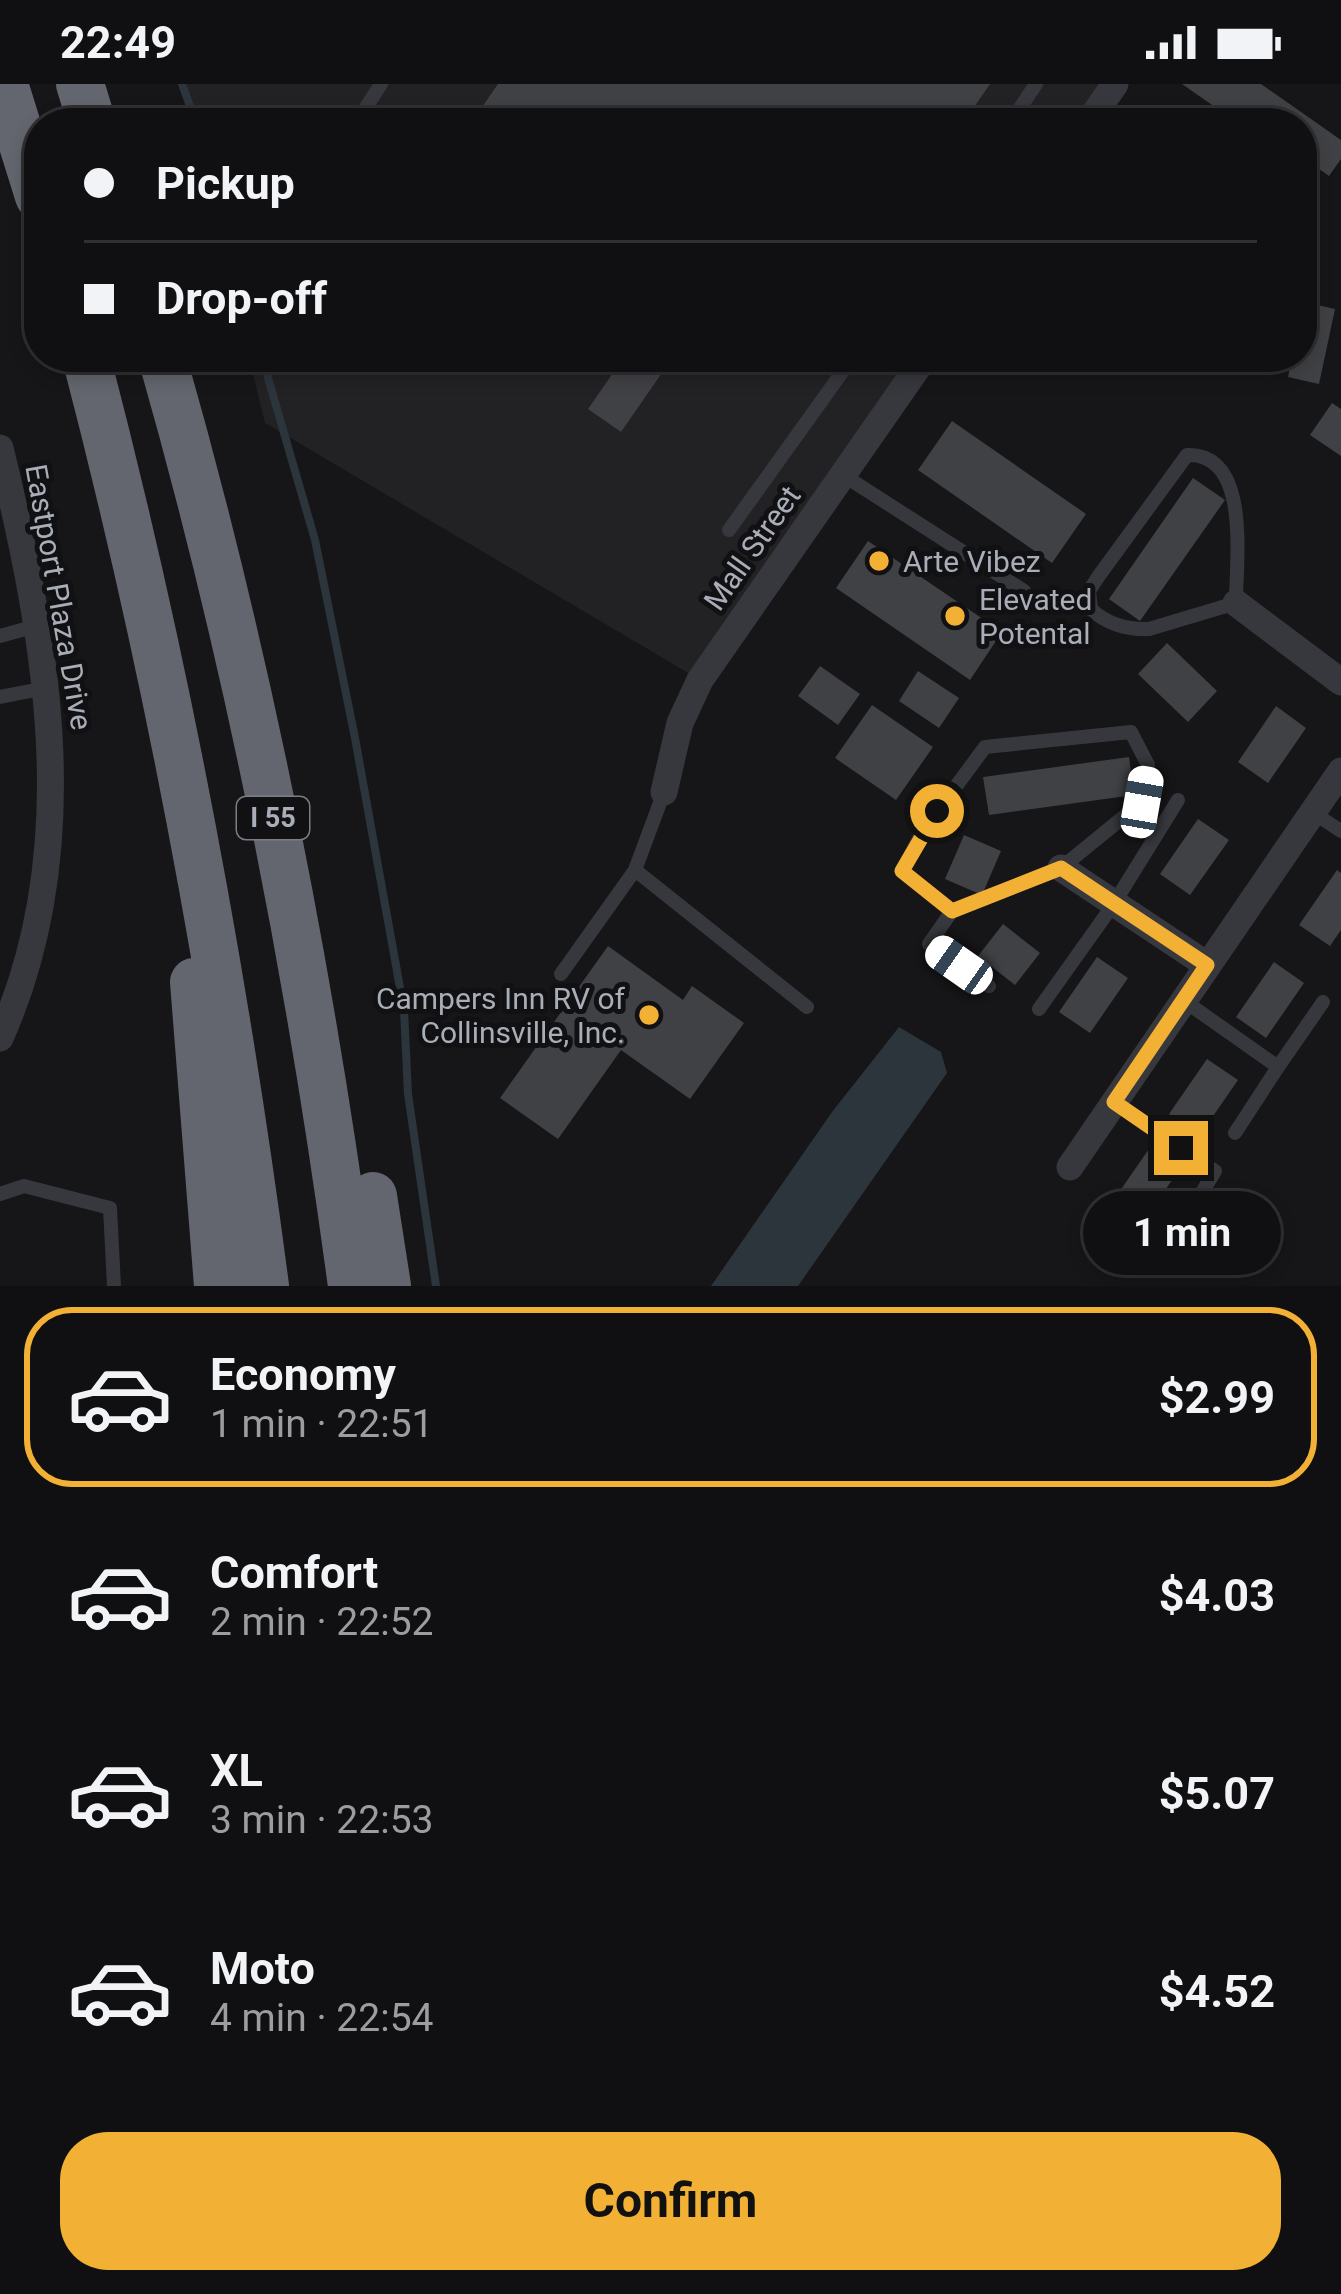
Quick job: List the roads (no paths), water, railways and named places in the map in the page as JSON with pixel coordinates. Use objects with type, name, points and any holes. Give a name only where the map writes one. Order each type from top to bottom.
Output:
[{"type":"highway","points":[[4,84],[24,148]]},
{"type":"highway","name":"I 55","points":[[90,372],[158,652],[204,881],[266,1286]]},
{"type":"highway","name":"I 55","points":[[166,372],[240,659],[324,1072],[352,1286]]},
{"type":"highway","points":[[204,881],[194,944],[194,1004],[218,1286]]},
{"type":"highway","points":[[324,1072],[352,1110],[365,1148],[387,1286]]},
{"type":"street","name":"Mall Street","points":[[664,792],[680,723],[700,680],[915,372]]},
{"type":"street","name":"Eastport Plaza Drive","points":[[0,448],[37,626],[51,786],[46,877],[27,970],[7,1002],[0,1037]]},
{"type":"street","points":[[1236,604],[1341,682]]},
{"type":"street","points":[[1070,1167],[1341,771]]},
{"type":"street","points":[[1061,868],[1207,965]]},
{"type":"lane","points":[[729,530],[842,372]]},
{"type":"lane","points":[[1187,455],[1206,456],[1220,464],[1232,486],[1236,604],[1136,630],[1103,620],[1087,602],[1089,591],[1124,539],[1187,455]]},
{"type":"lane","points":[[843,475],[1024,592]]},
{"type":"lane","points":[[0,636],[37,626]]},
{"type":"lane","points":[[0,698],[46,688]]},
{"type":"lane","points":[[952,911],[902,871],[922,832],[985,747],[1131,731],[1148,765],[1142,802],[1061,868],[952,911],[929,944],[989,986]]},
{"type":"lane","points":[[561,974],[635,870],[664,792]]},
{"type":"lane","points":[[1039,1010],[1178,800]]},
{"type":"lane","points":[[1312,812],[1341,831]]},
{"type":"lane","points":[[635,870],[807,1007]]},
{"type":"lane","points":[[1183,1000],[1278,1067]]},
{"type":"lane","points":[[1235,1133],[1324,1002]]},
{"type":"lane","points":[[1114,1102],[1215,1171],[1178,1232]]},
{"type":"lane","points":[[0,1194],[24,1186],[110,1208],[114,1286]]},
{"type":"waterway","points":[[182,84],[191,108]]},
{"type":"waterway","points":[[266,372],[315,540],[355,738],[404,1010],[408,1094],[436,1286]]},
{"type":"place","name":"Arte Vibez","points":[[879,561]]},
{"type":"place","name":"Elevated Potental","points":[[955,616]]},
{"type":"place","name":"Campers Inn RV of Collinsville, Inc.","points":[[649,1015]]}]
